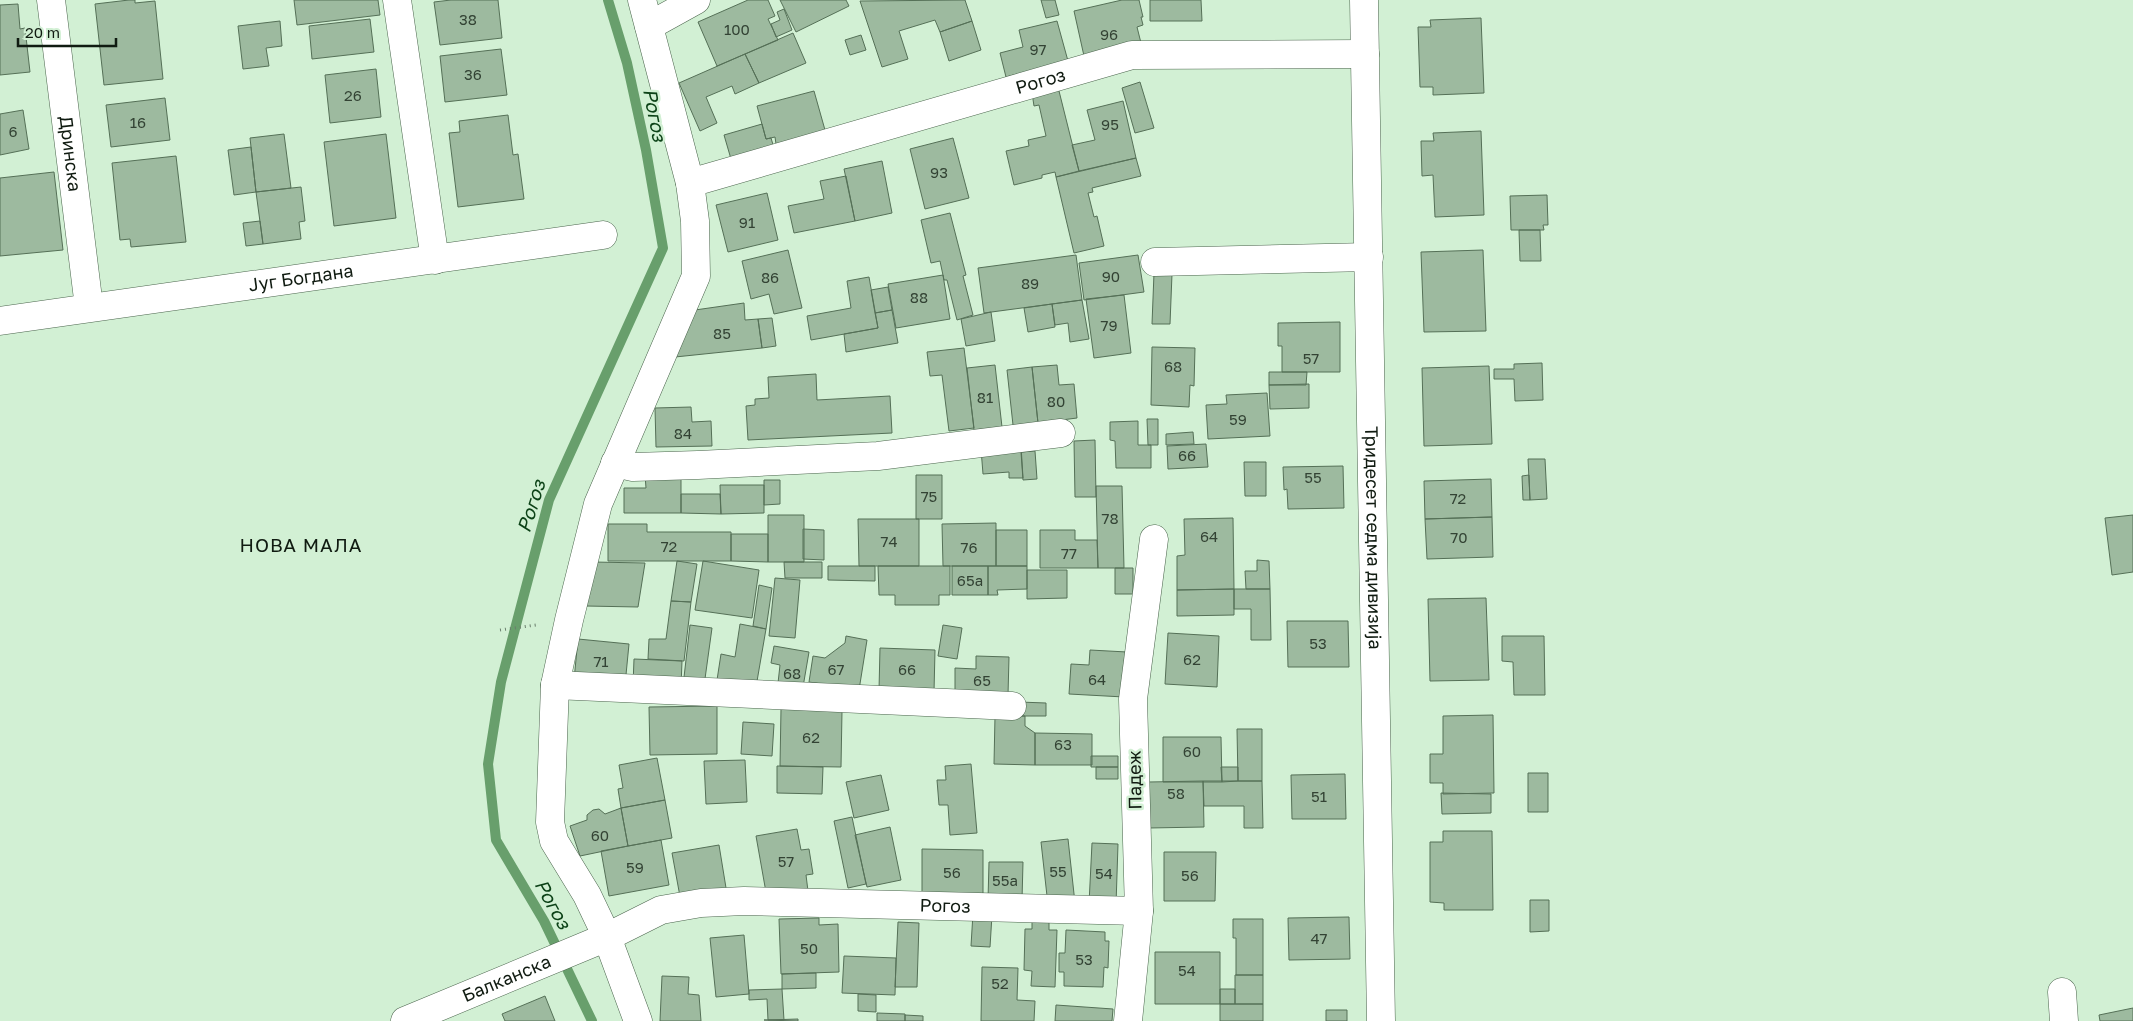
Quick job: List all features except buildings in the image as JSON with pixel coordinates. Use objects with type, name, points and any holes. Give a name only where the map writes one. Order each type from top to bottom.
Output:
[{"type":"street","name":"Дринска","points":[[51,0],[89,307]]},
{"type":"street","points":[[397,0],[435,260]]},
{"type":"street","points":[[638,1021],[596,942],[587,895],[554,841],[550,822],[555,685],[598,504],[696,276],[695,221],[690,183],[642,0]]},
{"type":"street","points":[[649,26],[696,0]]},
{"type":"street","name":"Тридесет седма дивизија","points":[[1364,0],[1370,257],[1381,1021]]},
{"type":"street","name":"Рогоз","points":[[690,183],[1132,55],[1365,54]]},
{"type":"street","name":"Југ Богдана","points":[[0,321],[603,236]]},
{"type":"street","points":[[1155,262],[1370,257]]},
{"type":"street","points":[[615,464],[633,467],[878,456],[1061,433]]},
{"type":"street","name":"Падеж","points":[[1128,1021],[1139,911],[1133,699],[1154,539]]},
{"type":"street","points":[[555,685],[1012,706]]},
{"type":"street","name":"Рогоз","points":[[596,942],[661,910],[701,903],[744,900],[1139,911]]},
{"type":"street","name":"Балканска","points":[[405,1021],[596,942]]},
{"type":"street","points":[[2062,992],[2064,1021]]},
{"type":"waterway","name":"Рогоз","points":[[592,1021],[544,921],[496,840],[488,764],[501,682],[549,500],[663,248],[646,150],[627,63],[608,0]]},
{"type":"district","name":"НОВА МАЛА","points":[[301,545]]}]
